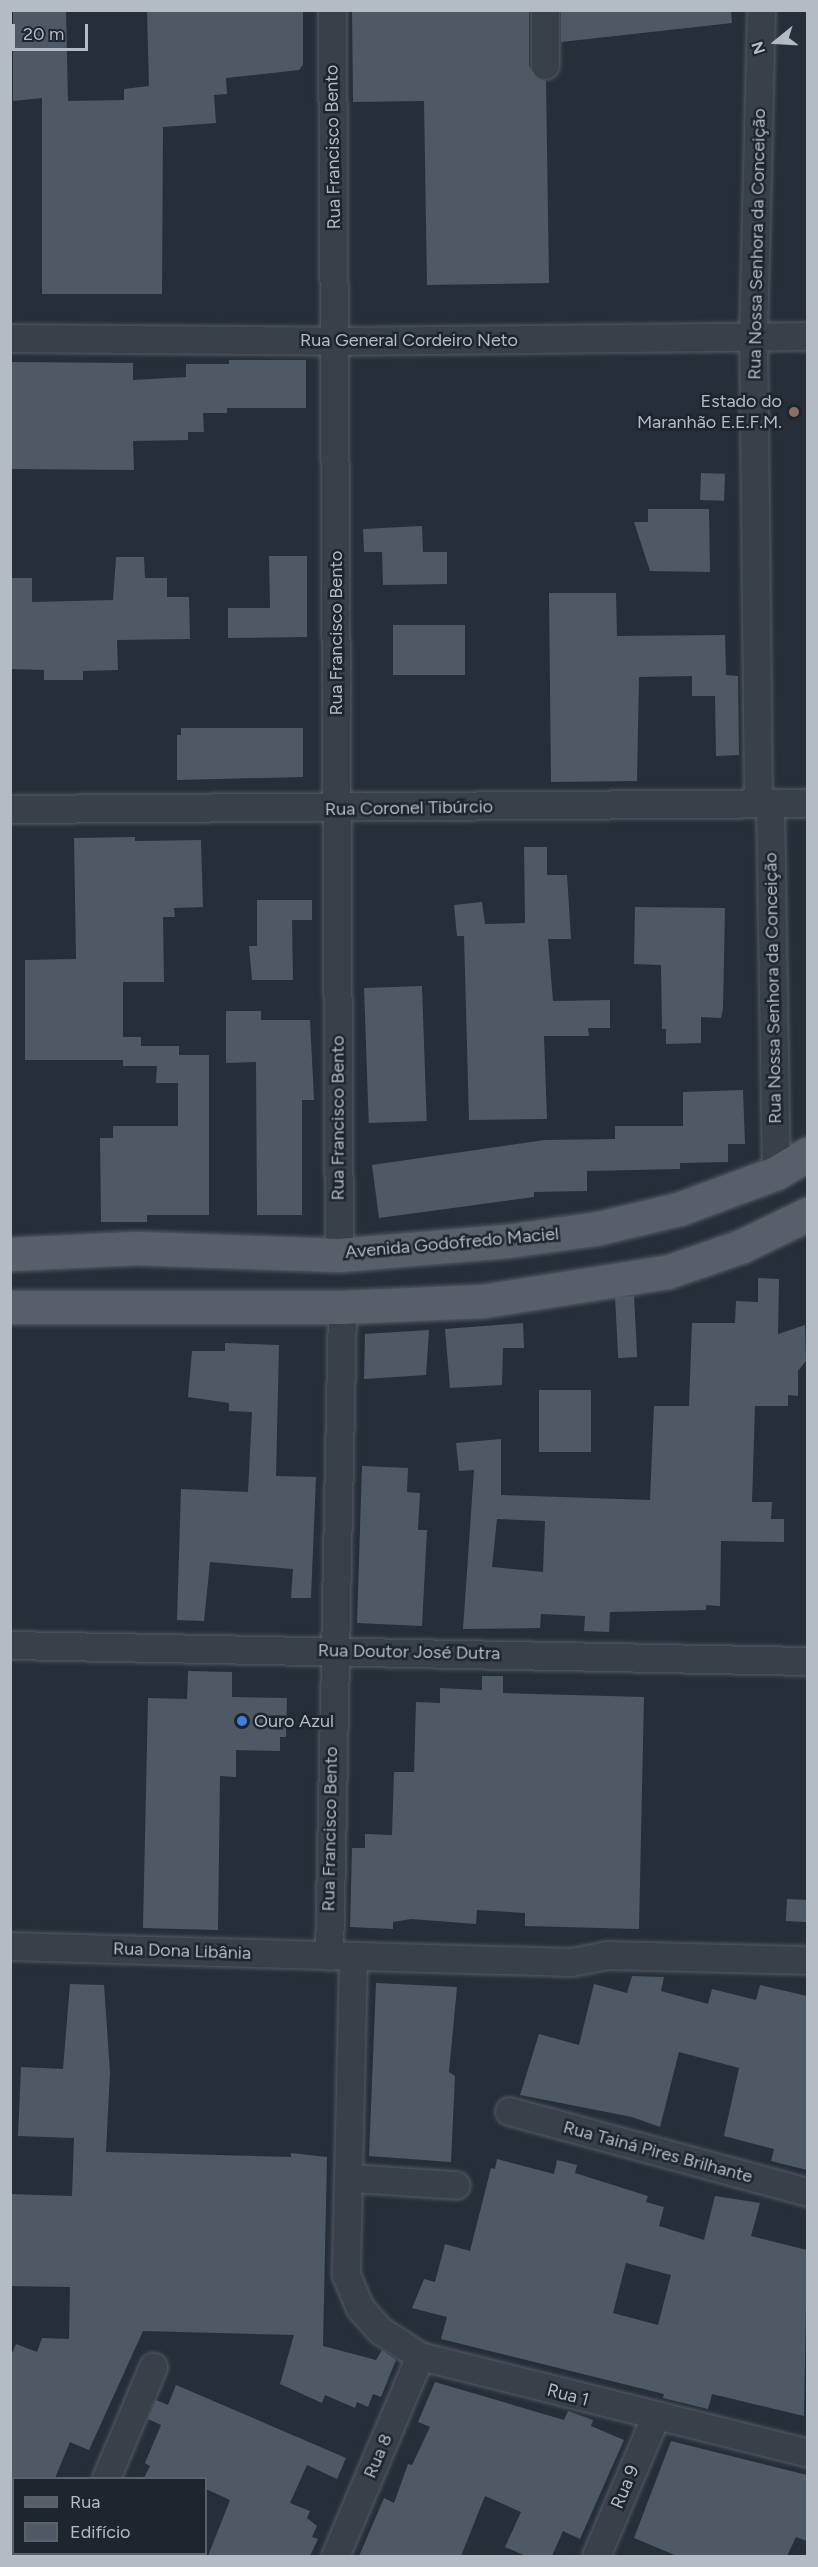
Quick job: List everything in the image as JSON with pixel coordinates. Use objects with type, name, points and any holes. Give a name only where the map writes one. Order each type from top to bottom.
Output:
[{"type":"main road","name":"Avenida Godofredo Maciel","points":[[10,1254],[136,1248],[339,1254],[599,1228],[680,1209],[776,1173],[807,1154]]},
{"type":"main road","points":[[10,1307],[342,1307],[483,1301],[667,1272],[742,1246],[807,1214]]},
{"type":"street","name":"Rua Francisco Bento","points":[[332,10],[339,1254]]},
{"type":"street","points":[[545,10],[545,65]]},
{"type":"street","name":"Rua Nossa Senhora da Conceição","points":[[761,10],[753,338],[776,1173]]},
{"type":"street","name":"Rua General Cordeiro Neto","points":[[10,338],[335,341],[807,336]]},
{"type":"street","name":"Rua Coronel Tibúrcio","points":[[10,809],[337,809],[807,803]]},
{"type":"street","name":"Rua Francisco Bento","points":[[342,1307],[332,1650],[341,1956],[351,2178],[346,2276],[352,2294]]},
{"type":"street","name":"Rua Doutor José Dutra","points":[[10,1645],[807,1661]]},
{"type":"street","name":"Rua Dona Libânia","points":[[10,1946],[571,1962],[607,1954],[807,1960]]},
{"type":"street","name":"Rua Tainá Pires Brilhante","points":[[509,2111],[807,2192]]},
{"type":"street","points":[[351,2178],[456,2185]]},
{"type":"street","name":"Rua 1","points":[[352,2294],[381,2331],[420,2356],[654,2418],[807,2453]]},
{"type":"street","name":"Rua 8","points":[[335,2556],[420,2356]]},
{"type":"street","points":[[106,2477],[153,2367]]},
{"type":"street","name":"Rua 9","points":[[596,2556],[654,2418]]},
{"type":"building","points":[[13,10],[66,10],[68,101],[124,100],[124,89],[149,86],[147,10],[303,10],[303,65],[299,70],[226,78],[227,94],[214,95],[216,123],[163,127],[162,294],[42,294],[42,98],[13,101]]},
{"type":"building","points":[[352,10],[529,10],[529,66],[537,78],[546,81],[549,283],[427,285],[424,101],[353,102]]},
{"type":"building","points":[[561,10],[731,10],[732,23],[561,42]]},
{"type":"building","points":[[229,360],[306,360],[306,408],[227,408],[227,413],[203,413],[204,432],[188,432],[188,440],[133,441],[134,470],[10,469],[10,362],[133,363],[133,380],[186,377],[186,364],[229,364]]},
{"type":"building","points":[[701,473],[725,474],[724,501],[700,500]]},
{"type":"building","points":[[648,509],[709,509],[710,572],[650,571],[634,522],[648,522]]},
{"type":"building","points":[[422,526],[423,552],[447,552],[447,584],[383,585],[382,552],[364,552],[363,529]]},
{"type":"building","points":[[269,556],[307,556],[307,637],[228,638],[228,608],[270,608]]},
{"type":"building","points":[[116,557],[144,557],[145,578],[167,578],[167,597],[189,597],[190,639],[117,640],[118,670],[83,671],[83,680],[44,680],[44,670],[10,669],[10,578],[32,578],[32,602],[113,600]]},
{"type":"building","points":[[549,593],[616,593],[617,636],[725,635],[726,675],[738,676],[739,755],[716,756],[715,696],[692,696],[692,676],[639,677],[637,781],[551,782]]},
{"type":"building","points":[[393,625],[465,625],[465,675],[393,675]]},
{"type":"building","points":[[181,728],[303,728],[303,777],[177,780],[177,735],[181,735]]},
{"type":"building","points":[[135,837],[135,841],[201,840],[203,907],[174,908],[175,917],[163,917],[164,982],[123,982],[123,1037],[141,1037],[141,1046],[179,1046],[179,1055],[209,1055],[209,1215],[147,1215],[147,1222],[101,1222],[100,1138],[113,1138],[113,1126],[178,1126],[178,1083],[156,1083],[157,1066],[123,1066],[123,1060],[25,1060],[25,960],[76,959],[74,838]]},
{"type":"building","points":[[524,847],[547,847],[547,875],[567,875],[571,939],[548,939],[553,1001],[610,1000],[610,1028],[588,1028],[589,1036],[544,1036],[547,1119],[469,1120],[464,936],[457,936],[454,905],[482,902],[485,924],[525,923]]},
{"type":"building","points":[[257,900],[312,900],[312,920],[292,920],[293,980],[252,980],[249,946],[257,946]]},
{"type":"building","points":[[635,907],[725,908],[723,1008],[721,1018],[701,1017],[701,1043],[666,1044],[666,1029],[662,1029],[661,965],[634,964]]},
{"type":"building","points":[[422,986],[427,1121],[369,1123],[364,988]]},
{"type":"building","points":[[226,1011],[261,1011],[261,1020],[310,1020],[314,1100],[302,1100],[302,1215],[257,1215],[256,1062],[226,1063]]},
{"type":"building","points":[[743,1090],[745,1144],[728,1144],[728,1162],[680,1163],[680,1169],[587,1171],[587,1191],[534,1192],[534,1197],[379,1218],[372,1165],[545,1140],[615,1139],[615,1126],[683,1126],[683,1092]]},
{"type":"building","points":[[758,1278],[779,1279],[778,1334],[805,1325],[806,1361],[798,1371],[798,1396],[788,1395],[788,1406],[755,1406],[752,1502],[772,1502],[771,1519],[784,1519],[784,1542],[721,1541],[720,1606],[706,1605],[706,1610],[610,1612],[609,1632],[584,1631],[585,1616],[541,1614],[540,1628],[463,1629],[474,1470],[459,1471],[456,1443],[501,1439],[501,1495],[650,1500],[654,1406],[689,1406],[692,1323],[735,1323],[736,1301],[758,1302]],"holes":[[[497,1519],[545,1521],[543,1572],[492,1567]]]},
{"type":"building","points":[[634,1296],[637,1357],[618,1358],[615,1297]]},
{"type":"building","points":[[523,1323],[524,1348],[503,1348],[502,1385],[450,1388],[445,1329]]},
{"type":"building","points":[[429,1330],[426,1375],[364,1379],[365,1334]]},
{"type":"building","points":[[225,1343],[279,1345],[276,1476],[316,1477],[311,1598],[291,1598],[293,1569],[210,1562],[204,1621],[177,1620],[181,1489],[248,1492],[252,1412],[229,1411],[229,1403],[188,1397],[192,1351],[225,1351]]},
{"type":"building","points":[[539,1390],[591,1390],[591,1452],[539,1452]]},
{"type":"building","points":[[362,1466],[408,1468],[407,1492],[420,1493],[418,1530],[427,1530],[422,1626],[357,1623]]},
{"type":"building","points":[[188,1671],[232,1672],[232,1697],[287,1698],[286,1737],[280,1737],[280,1751],[236,1750],[236,1777],[220,1776],[218,1930],[143,1928],[148,1698],[187,1699]]},
{"type":"building","points":[[482,1676],[503,1676],[503,1693],[644,1697],[639,1929],[525,1926],[525,1913],[477,1910],[476,1924],[411,1919],[393,1922],[393,1929],[350,1927],[352,1848],[365,1848],[365,1834],[392,1835],[394,1772],[414,1772],[416,1702],[440,1703],[440,1688],[482,1690]]},
{"type":"building","points":[[787,1899],[807,1900],[806,1922],[786,1921]]},
{"type":"building","points":[[632,1976],[664,1977],[661,1991],[708,2004],[712,1989],[756,2000],[760,1985],[807,1996],[807,2170],[771,2161],[774,2149],[724,2136],[739,2068],[679,2052],[660,2127],[632,2117],[520,2095],[539,2034],[579,2045],[594,1984],[627,1993]]},
{"type":"building","points":[[376,1983],[457,1987],[449,2072],[455,2076],[451,2162],[369,2156]]},
{"type":"building","points":[[70,1984],[104,1985],[110,2072],[106,2152],[291,2157],[291,2153],[327,2157],[323,2346],[376,2360],[382,2350],[396,2360],[381,2397],[373,2394],[368,2407],[357,2402],[355,2408],[325,2395],[322,2403],[280,2384],[294,2335],[143,2331],[89,2450],[70,2442],[55,2477],[10,2478],[10,2358],[16,2344],[37,2352],[42,2338],[69,2339],[70,2287],[10,2286],[10,2194],[72,2196],[74,2138],[18,2136],[21,2067],[63,2069]]},
{"type":"building","points":[[497,2159],[554,2174],[557,2160],[577,2165],[575,2173],[648,2196],[646,2202],[664,2207],[659,2226],[704,2240],[715,2196],[760,2203],[751,2236],[807,2250],[804,2416],[712,2394],[708,2409],[663,2398],[664,2394],[441,2339],[447,2317],[412,2308],[424,2279],[435,2282],[445,2244],[470,2251],[491,2168],[495,2169]],"holes":[[[626,2263],[671,2275],[658,2325],[613,2313]]]},
{"type":"building","points":[[435,2382],[564,2420],[568,2411],[593,2420],[591,2426],[624,2440],[580,2539],[563,2531],[552,2556],[526,2556],[505,2547],[521,2512],[485,2496],[461,2556],[359,2556],[384,2498],[394,2503],[408,2464],[412,2465],[430,2427],[418,2422]]},
{"type":"building","points":[[176,2385],[346,2458],[337,2479],[307,2465],[290,2503],[310,2511],[307,2518],[317,2526],[312,2537],[318,2539],[310,2556],[208,2556],[230,2500],[207,2489],[207,2477],[144,2477],[150,2466],[145,2463],[161,2425],[148,2419],[156,2400],[168,2405]]},
{"type":"building","points":[[671,2441],[807,2475],[807,2541],[796,2537],[787,2556],[677,2556],[634,2538]]},
{"type":"place","name":"Estado do Maranhão E.E.F.M.","points":[[794,412]]},
{"type":"place","name":"Ouro Azul","points":[[242,1721]]}]
